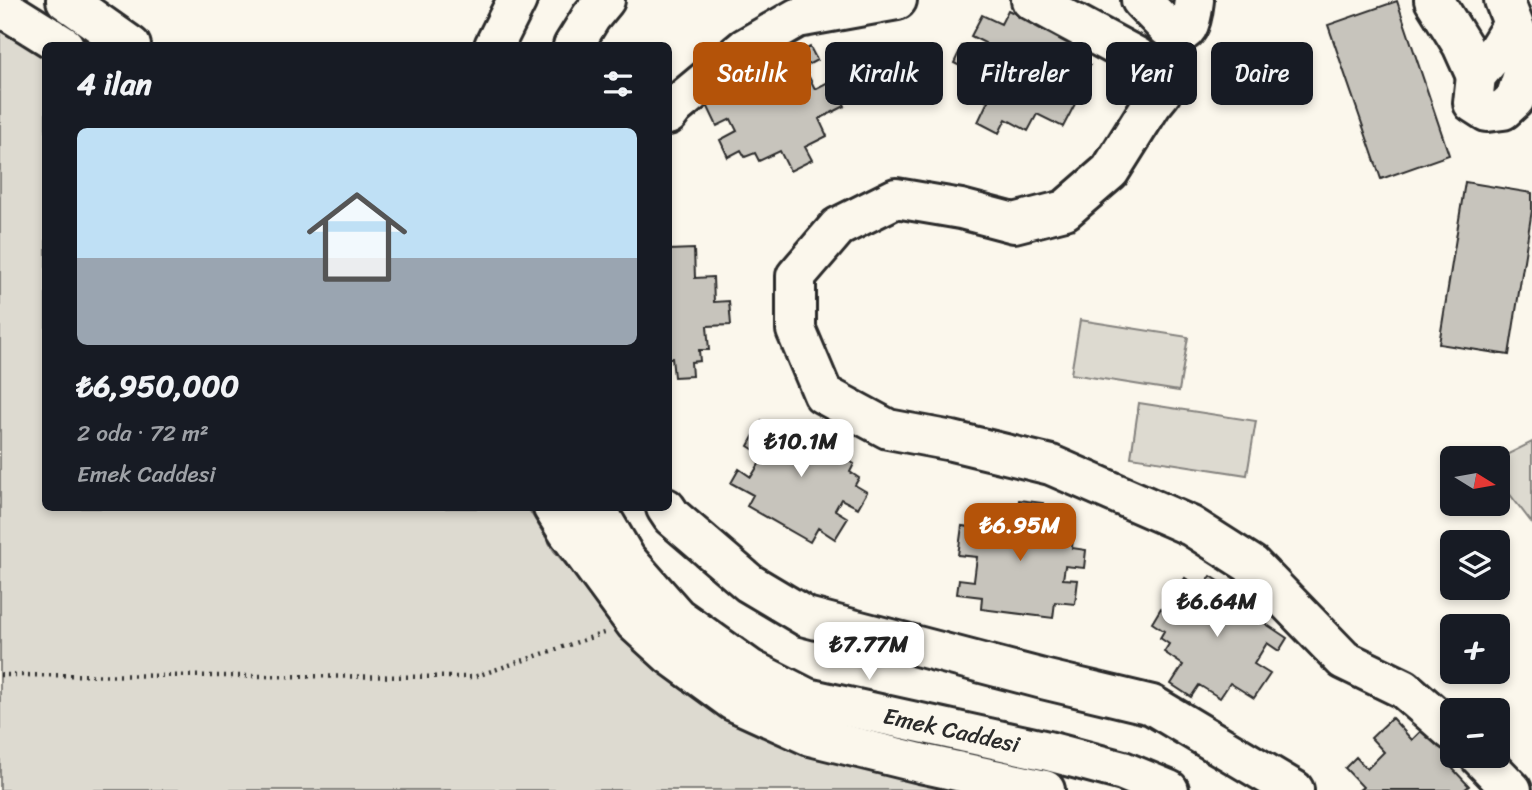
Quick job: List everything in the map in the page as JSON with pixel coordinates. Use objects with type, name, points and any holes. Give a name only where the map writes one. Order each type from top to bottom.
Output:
[{"type":"street","points":[[66,0],[125,42]]},
{"type":"street","points":[[496,42],[517,0]]},
{"type":"street","points":[[576,42],[606,0]]},
{"type":"street","points":[[672,110],[745,48],[797,18],[897,0]]},
{"type":"street","points":[[1031,0],[1109,42]]},
{"type":"street","points":[[1141,0],[1171,31],[1177,32],[1188,27],[1194,0]]},
{"type":"street","points":[[1434,0],[1462,45],[1476,76],[1473,103],[1487,112],[1503,110],[1515,99],[1524,71],[1521,44],[1509,12]]},
{"type":"street","points":[[15,8],[59,42]]},
{"type":"street","points":[[1151,105],[1110,171],[1065,210],[1014,223],[961,209],[896,198],[838,227],[796,276],[796,330],[823,394],[888,429],[1051,465],[1191,526],[1252,565],[1344,660],[1404,689],[1440,720]]},
{"type":"street","name":"Emek Caddesi","points":[[555,511],[635,623],[670,655],[733,701],[810,736],[1045,790]]},
{"type":"street","name":"Emek Caddesi","points":[[598,511],[626,559],[677,617],[750,669],[807,698],[1048,751],[1123,771],[1169,790]]},
{"type":"street","points":[[668,511],[749,583],[806,617],[1152,705],[1294,790]]},
{"type":"street","points":[[1491,768],[1512,790]]},
{"type":"path","points":[[0,675],[474,677],[635,623]]},
{"type":"shaded area","points":[[0,21],[42,44],[42,511],[530,511],[554,551],[615,622],[972,790],[0,790]]},
{"type":"shaded area","points":[[1080,320],[1188,337],[1179,391],[1071,374]]},
{"type":"shaded area","points":[[1139,403],[1256,421],[1247,475],[1131,457]]},
{"type":"shaded area","points":[[1532,442],[1532,523],[1510,495],[1510,453]]},
{"type":"building","points":[[1397,1],[1449,155],[1381,179],[1328,25]]},
{"type":"building","points":[[1008,10],[1070,42],[983,42],[971,36],[982,15],[1001,24]]},
{"type":"building","points":[[811,49],[817,60],[811,63]]},
{"type":"building","points":[[811,81],[815,89],[825,84],[825,105],[845,106],[819,119],[827,136],[805,147],[812,160],[790,171],[780,151],[759,161],[755,153],[745,157],[741,150],[728,157],[720,140],[737,131],[731,119],[717,126],[707,105],[811,105]]},
{"type":"building","points":[[986,105],[1074,105],[1063,127],[1037,114],[1028,131],[1006,119],[999,133],[978,122]]},
{"type":"building","points":[[1465,182],[1532,193],[1532,210],[1509,355],[1439,344]]},
{"type":"building","points":[[694,249],[695,278],[713,277],[714,302],[729,301],[731,325],[707,326],[709,350],[699,350],[700,361],[691,362],[692,376],[674,377],[672,250]]},
{"type":"building","points":[[796,420],[818,433],[825,420],[846,432],[834,452],[854,464],[850,472],[859,478],[855,485],[867,492],[858,508],[841,499],[835,510],[848,518],[835,539],[818,528],[810,542],[747,506],[753,495],[731,483],[739,469],[751,477],[764,456],[748,446],[762,421],[787,436]]},
{"type":"building","points":[[1019,500],[1043,503],[1040,525],[1063,528],[1062,538],[1073,539],[1072,548],[1086,550],[1084,568],[1065,566],[1063,579],[1078,580],[1075,604],[1055,602],[1053,618],[981,609],[982,597],[957,594],[959,579],[974,581],[977,557],[958,555],[962,526],[991,530],[993,511],[1017,514]]},
{"type":"building","points":[[1211,576],[1272,615],[1266,624],[1287,638],[1279,651],[1267,643],[1254,664],[1270,674],[1254,698],[1230,683],[1220,698],[1199,685],[1191,697],[1171,684],[1183,665],[1164,652],[1169,644],[1160,638],[1164,631],[1152,623],[1161,608],[1178,618],[1185,607],[1172,599],[1185,578],[1202,589]]},
{"type":"building","points":[[1392,718],[1412,740],[1425,727],[1440,732],[1440,768],[1454,768],[1469,786],[1464,790],[1359,790],[1363,787],[1345,768],[1356,757],[1367,769],[1384,752],[1371,738]]}]
